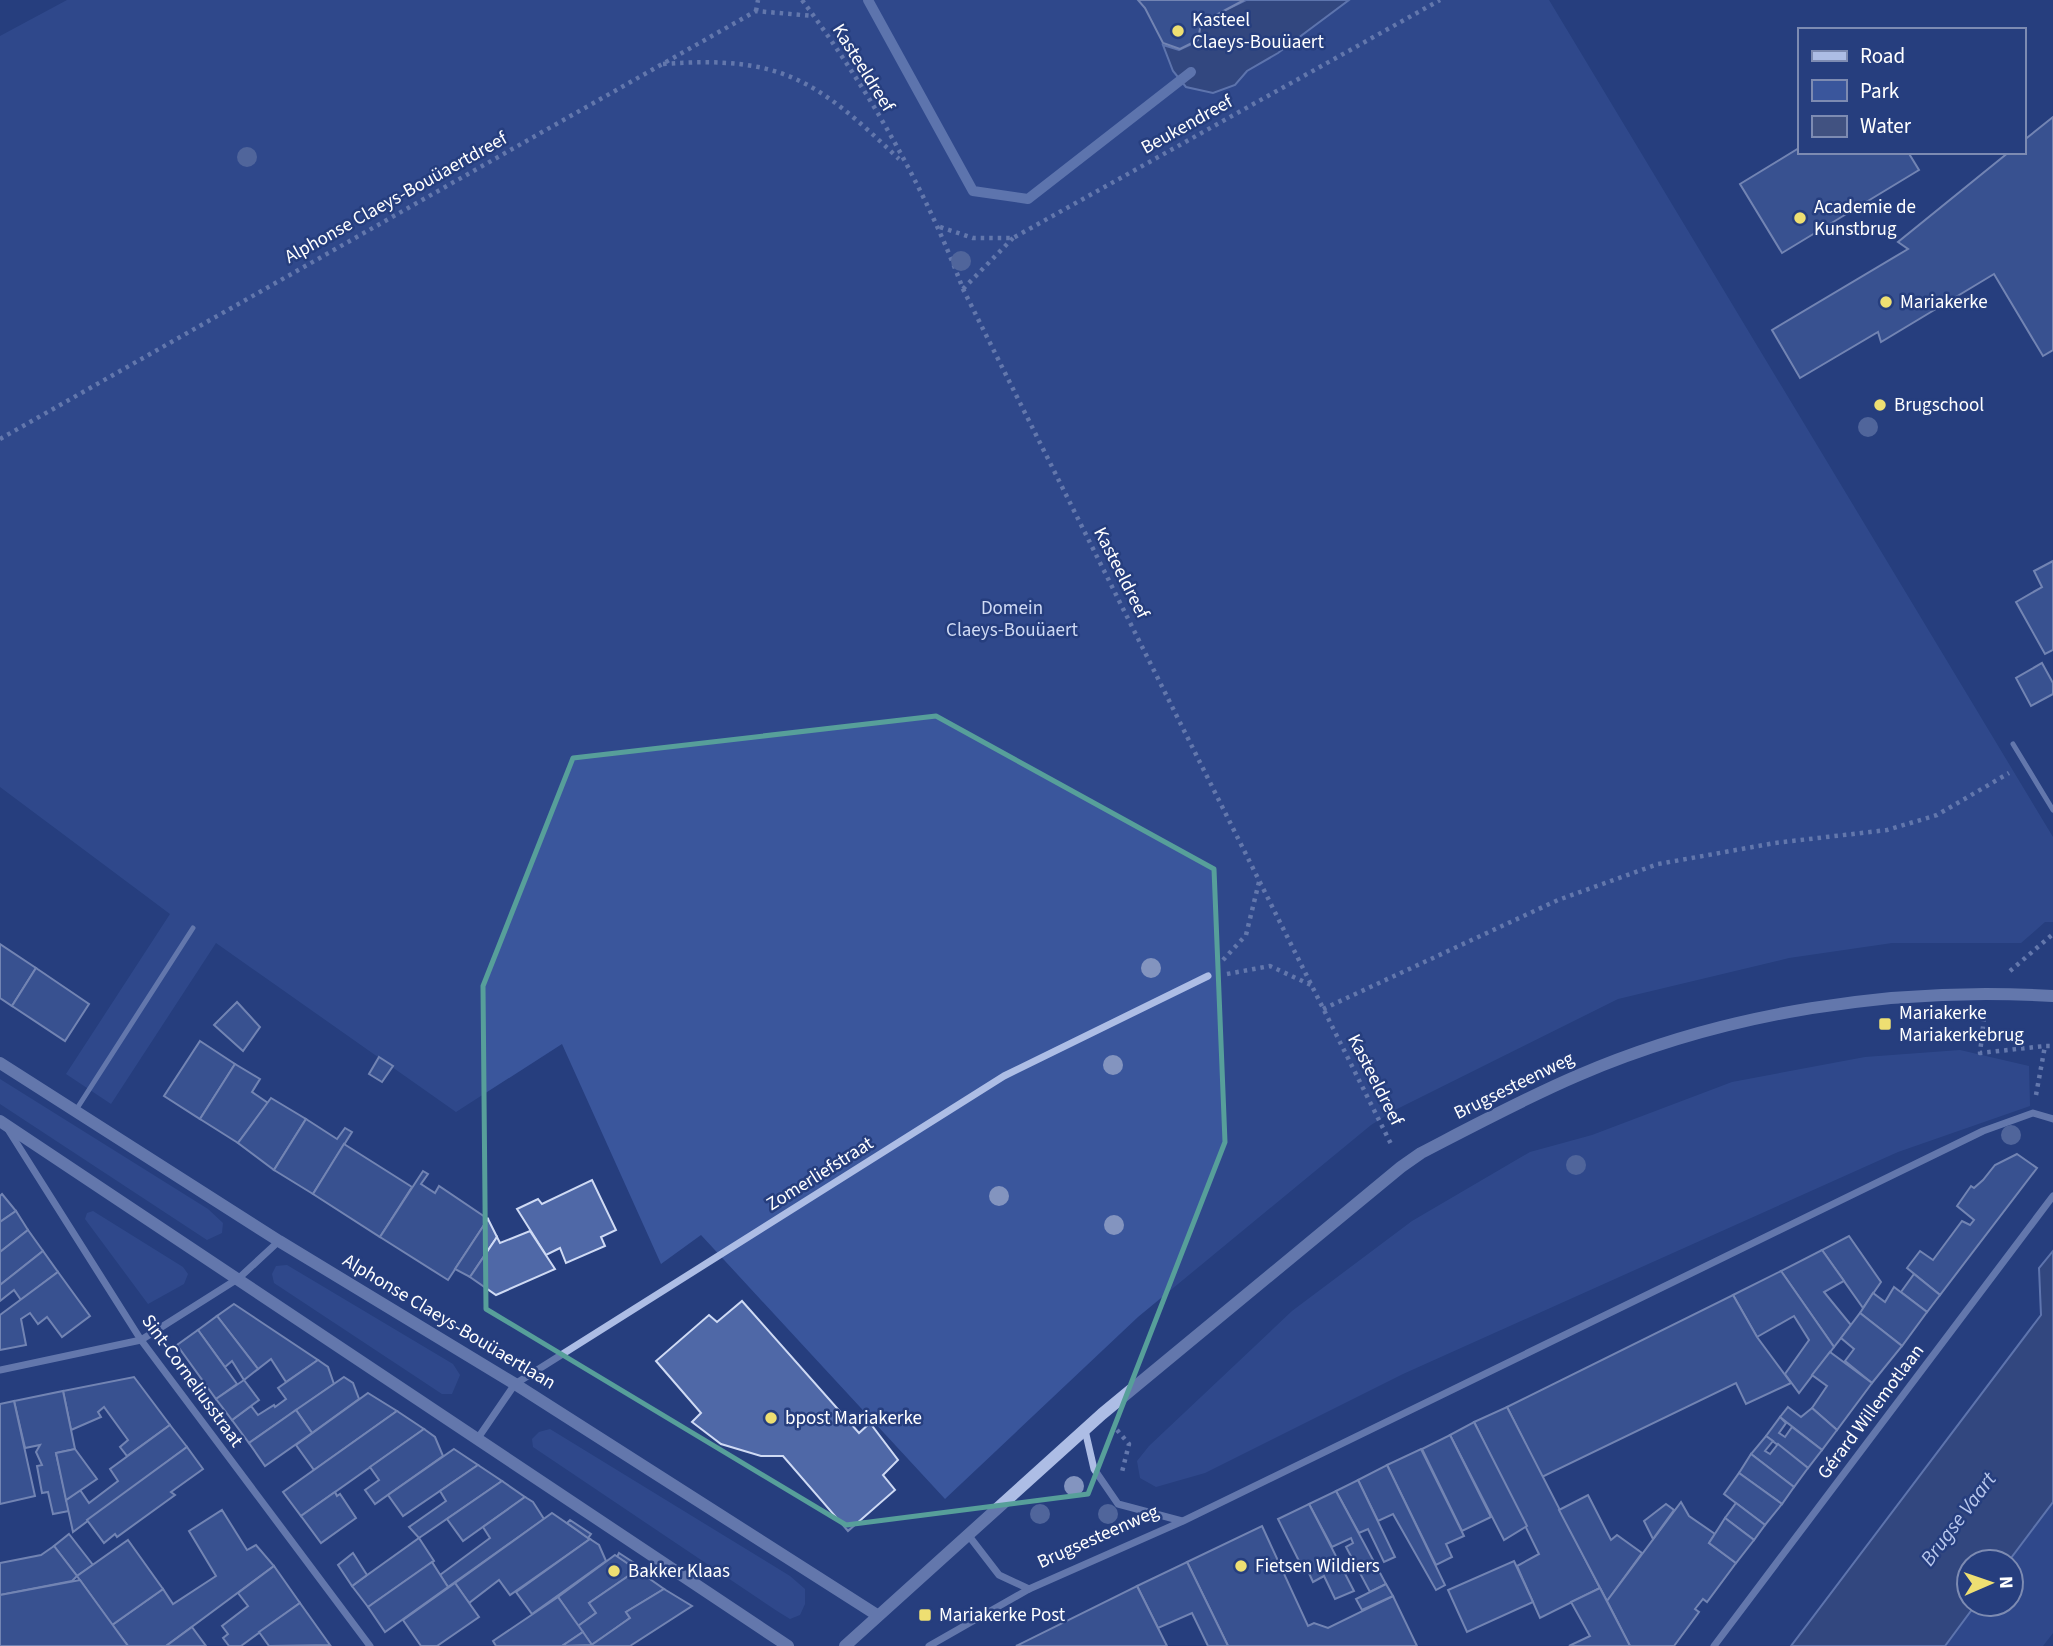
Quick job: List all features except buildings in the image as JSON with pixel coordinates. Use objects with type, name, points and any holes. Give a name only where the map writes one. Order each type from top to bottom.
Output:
[{"type":"street","name":"Zomerliefstraat","points":[[478,1438],[515,1384],[1004,1076],[1208,976]]},
{"type":"street","name":"Brugsesteenweg","points":[[845,1646],[1102,1414],[1401,1167],[1505,1109],[1567,1080],[1633,1054],[1684,1038],[1798,1011],[1896,995],[1987,992],[2053,996]]},
{"type":"street","name":"Alphonse Claeys-Bouüaertlaan","points":[[0,1063],[74,1113],[515,1384],[877,1615]]},
{"type":"street","name":"Brugsesteenweg","points":[[929,1646],[1029,1589],[1183,1521],[1983,1131],[2033,1113]]},
{"type":"street","points":[[2033,1113],[2053,1119]]},
{"type":"street","points":[[2,1122],[788,1646]]},
{"type":"street","name":"Sint-Corneliusstraat","points":[[2,1122],[141,1340],[370,1646]]},
{"type":"street","name":"Gérard Willemotlaan","points":[[1714,1646],[2053,1196]]},
{"type":"street","points":[[0,1370],[141,1340],[239,1279],[279,1241]]},
{"type":"street","name":"Brugsesteenweg","points":[[1085,1430],[1094,1469],[1118,1504],[1183,1521]]},
{"type":"street","name":"Brugsesteenweg","points":[[969,1536],[999,1575],[1029,1589]]},
{"type":"lane","points":[[2013,744],[2053,810]]},
{"type":"lane","points":[[74,1113],[193,928]]},
{"type":"path","points":[[758,0],[756,10],[814,16]]},
{"type":"path","name":"Kasteeldreef","points":[[802,0],[851,71],[940,227],[963,289],[1381,1122],[1401,1167]]},
{"type":"path","name":"Beukendreef","points":[[1013,238],[1440,0]]},
{"type":"path","name":"Alphonse Claeys-Bouüaertdreef","points":[[0,439],[756,10]]},
{"type":"path","points":[[661,64],[697,62],[765,66],[814,86],[859,121],[905,165]]},
{"type":"path","points":[[940,227],[973,237],[1013,238]]},
{"type":"path","points":[[963,289],[1013,238]]},
{"type":"path","points":[[1322,1009],[1558,900],[1658,864],[1775,843],[1887,830],[1937,815],[2025,764]]},
{"type":"path","points":[[1208,976],[1247,935],[1259,881]]},
{"type":"path","points":[[1208,976],[1270,966],[1311,985]]},
{"type":"path","points":[[2033,1113],[2045,1046]]},
{"type":"path","points":[[1980,1053],[2053,1046]]},
{"type":"path","points":[[1102,1414],[1129,1444],[1122,1463],[1122,1481],[1134,1494],[1143,1511]]},
{"type":"highlighted area","points":[[936,716],[1214,869],[1225,1142],[1088,1494],[846,1525],[486,1309],[483,986],[573,758]]},
{"type":"green space","name":"Domein Claeys-Bouüaert","points":[[67,0],[1549,0],[2053,837],[2053,922],[2045,922],[2021,943],[1892,943],[1789,958],[1618,999],[1397,1109],[1371,1125],[1138,1317],[945,1499],[701,1235],[661,1264],[562,1044],[456,1112],[216,943],[111,1104],[66,1074],[170,914],[0,787],[0,36]]},
{"type":"green space","points":[[1960,1050],[2029,1066],[2030,1106],[1898,1152],[1403,1374],[1205,1473],[1156,1487],[1140,1478],[1137,1461],[1149,1446],[1292,1311],[1412,1221],[1530,1152],[1592,1135],[1732,1082],[1865,1057]]},
{"type":"green space","points":[[0,1079],[208,1209],[223,1223],[222,1233],[207,1240],[0,1104]]},
{"type":"green space","points":[[93,1211],[183,1267],[188,1274],[184,1284],[148,1304],[85,1219],[87,1213]]},
{"type":"green space","points":[[287,1265],[453,1364],[460,1375],[452,1394],[442,1394],[274,1283],[272,1274],[276,1266]]},
{"type":"green space","points":[[550,1429],[790,1576],[805,1589],[805,1604],[800,1615],[790,1619],[777,1611],[533,1447],[532,1439],[539,1432]]},
{"type":"green space","points":[[2053,1502],[2053,1633],[2043,1646],[1945,1646],[1966,1618],[2025,1618],[2025,1548],[2018,1548]]},
{"type":"water","points":[[1246,0],[1349,0],[1278,53],[1247,71],[1235,85],[1213,93],[1186,87],[1173,71],[1163,45],[1179,50],[1196,42],[1201,22]]},
{"type":"water","name":"Brugse Vaart","points":[[2053,1251],[2053,1502],[2018,1548],[1955,1548],[1955,1618],[1966,1618],[1945,1646],[1791,1646],[2041,1315],[2039,1268]]},
{"type":"waterway","points":[[868,0],[973,191],[1028,199],[1191,72]]},
{"type":"place","name":"Kasteel Claeys-Bouüaert","points":[[1178,31]]},
{"type":"place","name":"Academie de Kunstbrug","points":[[1800,218]]},
{"type":"place","name":"Mariakerke","points":[[1886,302]]},
{"type":"place","name":"Brugschool","points":[[1880,405]]},
{"type":"place","name":"Mariakerke Mariakerkebrug","points":[[1885,1024]]},
{"type":"place","name":"bpost Mariakerke","points":[[771,1418]]},
{"type":"place","name":"Fietsen Wildiers","points":[[1241,1566]]},
{"type":"place","name":"Bakker Klaas","points":[[614,1571]]},
{"type":"place","name":"Mariakerke Post","points":[[925,1615]]}]
